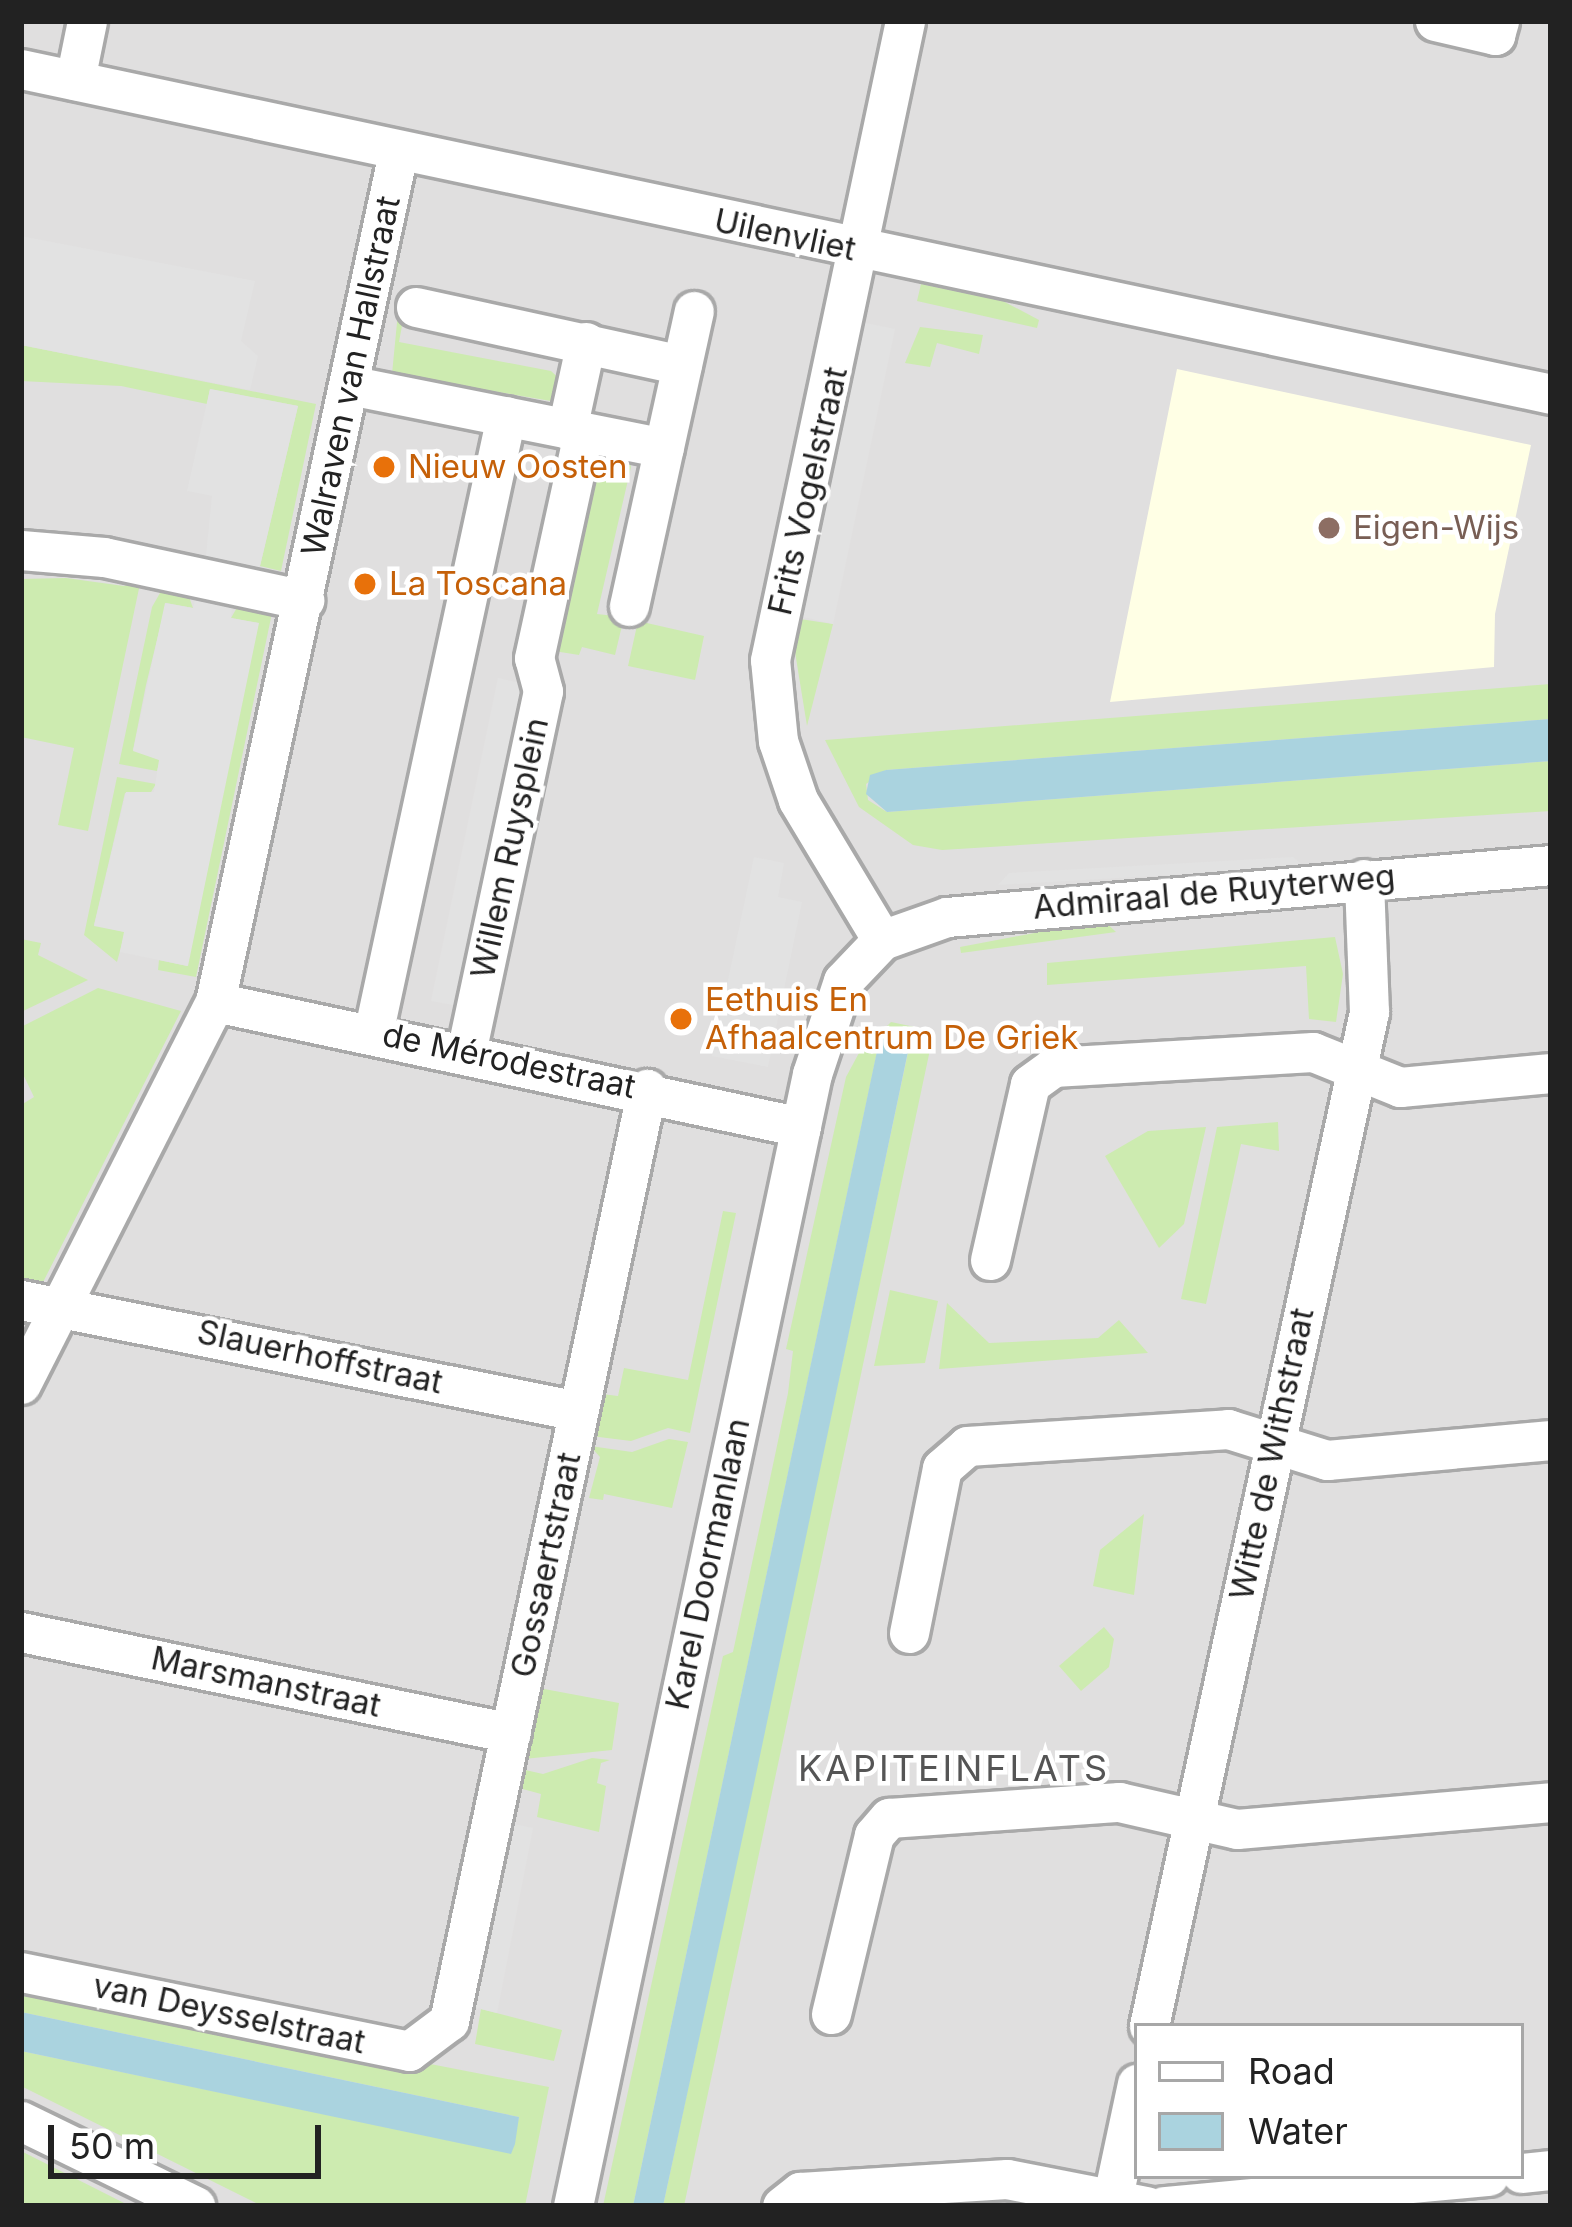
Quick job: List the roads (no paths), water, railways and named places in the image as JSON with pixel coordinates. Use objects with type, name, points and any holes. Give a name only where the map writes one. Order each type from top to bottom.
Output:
[{"type":"street","points":[[75,80],[87,21]]},
{"type":"street","name":"Frits Vogelstraat","points":[[882,940],[798,800],[770,701],[770,660],[862,252],[905,21]]},
{"type":"street","points":[[1435,21],[1497,28]]},
{"type":"street","name":"Uilenvliet","points":[[21,69],[862,252],[1551,394]]},
{"type":"street","name":"Walraven van Hallstraat","points":[[21,1384],[215,1002],[398,152]]},
{"type":"street","points":[[416,307],[682,364]]},
{"type":"street","points":[[628,606],[694,311]]},
{"type":"street","name":"Willem Ruysplein","points":[[466,1053],[543,691],[534,658],[586,342]]},
{"type":"street","points":[[349,386],[664,448]]},
{"type":"street","points":[[373,1034],[506,416]]},
{"type":"street","name":"Walraven van Hallstraat","points":[[21,550],[104,556],[304,600]]},
{"type":"street","name":"Admiraal de Ruyterweg","points":[[882,940],[906,926],[987,910],[1551,866]]},
{"type":"street","name":"Witte de Withstraat","points":[[1151,2023],[1369,1012],[1364,879]]},
{"type":"street","name":"Karel Doormanlaan","points":[[573,2206],[801,1126],[830,1009],[852,969],[882,940]]},
{"type":"street","name":"de Mérodestraat","points":[[215,1002],[647,1089],[801,1126]]},
{"type":"street","points":[[990,1260],[1030,1084],[1053,1066],[1312,1052],[1400,1087],[1551,1073]]},
{"type":"street","name":"Gossaertstraat","points":[[434,2036],[449,2020],[647,1089]]},
{"type":"street","name":"Slauerhoffstraat","points":[[21,1300],[62,1303],[578,1411]]},
{"type":"street","points":[[910,1633],[942,1468],[968,1446],[1228,1429],[1327,1460],[1551,1440]]},
{"type":"street","name":"Marsmanstraat","points":[[21,1632],[511,1733]]},
{"type":"street","points":[[831,2014],[874,1835],[889,1818],[1118,1802],[1195,1813],[1237,1828],[1551,1802]]},
{"type":"street","name":"van Deysselstraat","points":[[21,1972],[409,2051],[434,2036]]},
{"type":"street","points":[[782,2206],[800,2192],[1007,2180],[1123,2205],[1134,2110]]},
{"type":"street","points":[[21,2122],[195,2206]]},
{"type":"street","points":[[1164,2206],[1456,2179]]},
{"type":"water","points":[[1551,719],[1551,761],[887,812],[866,794],[870,775],[886,770]]},
{"type":"water","points":[[880,1037],[910,1042],[754,1784],[663,2206],[633,2206]]},
{"type":"water","points":[[21,2012],[519,2117],[515,2144],[511,2154],[21,2051]]},
{"type":"place","name":"Nieuw Oosten","points":[[384,467]]},
{"type":"place","name":"Eigen-Wijs","points":[[1329,528]]},
{"type":"place","name":"La Toscana","points":[[365,584]]},
{"type":"place","name":"Eethuis En Afhaalcentrum De Griek","points":[[681,1019]]},
{"type":"district","name":"KAPITEINFLATS","points":[[954,1769]]}]
